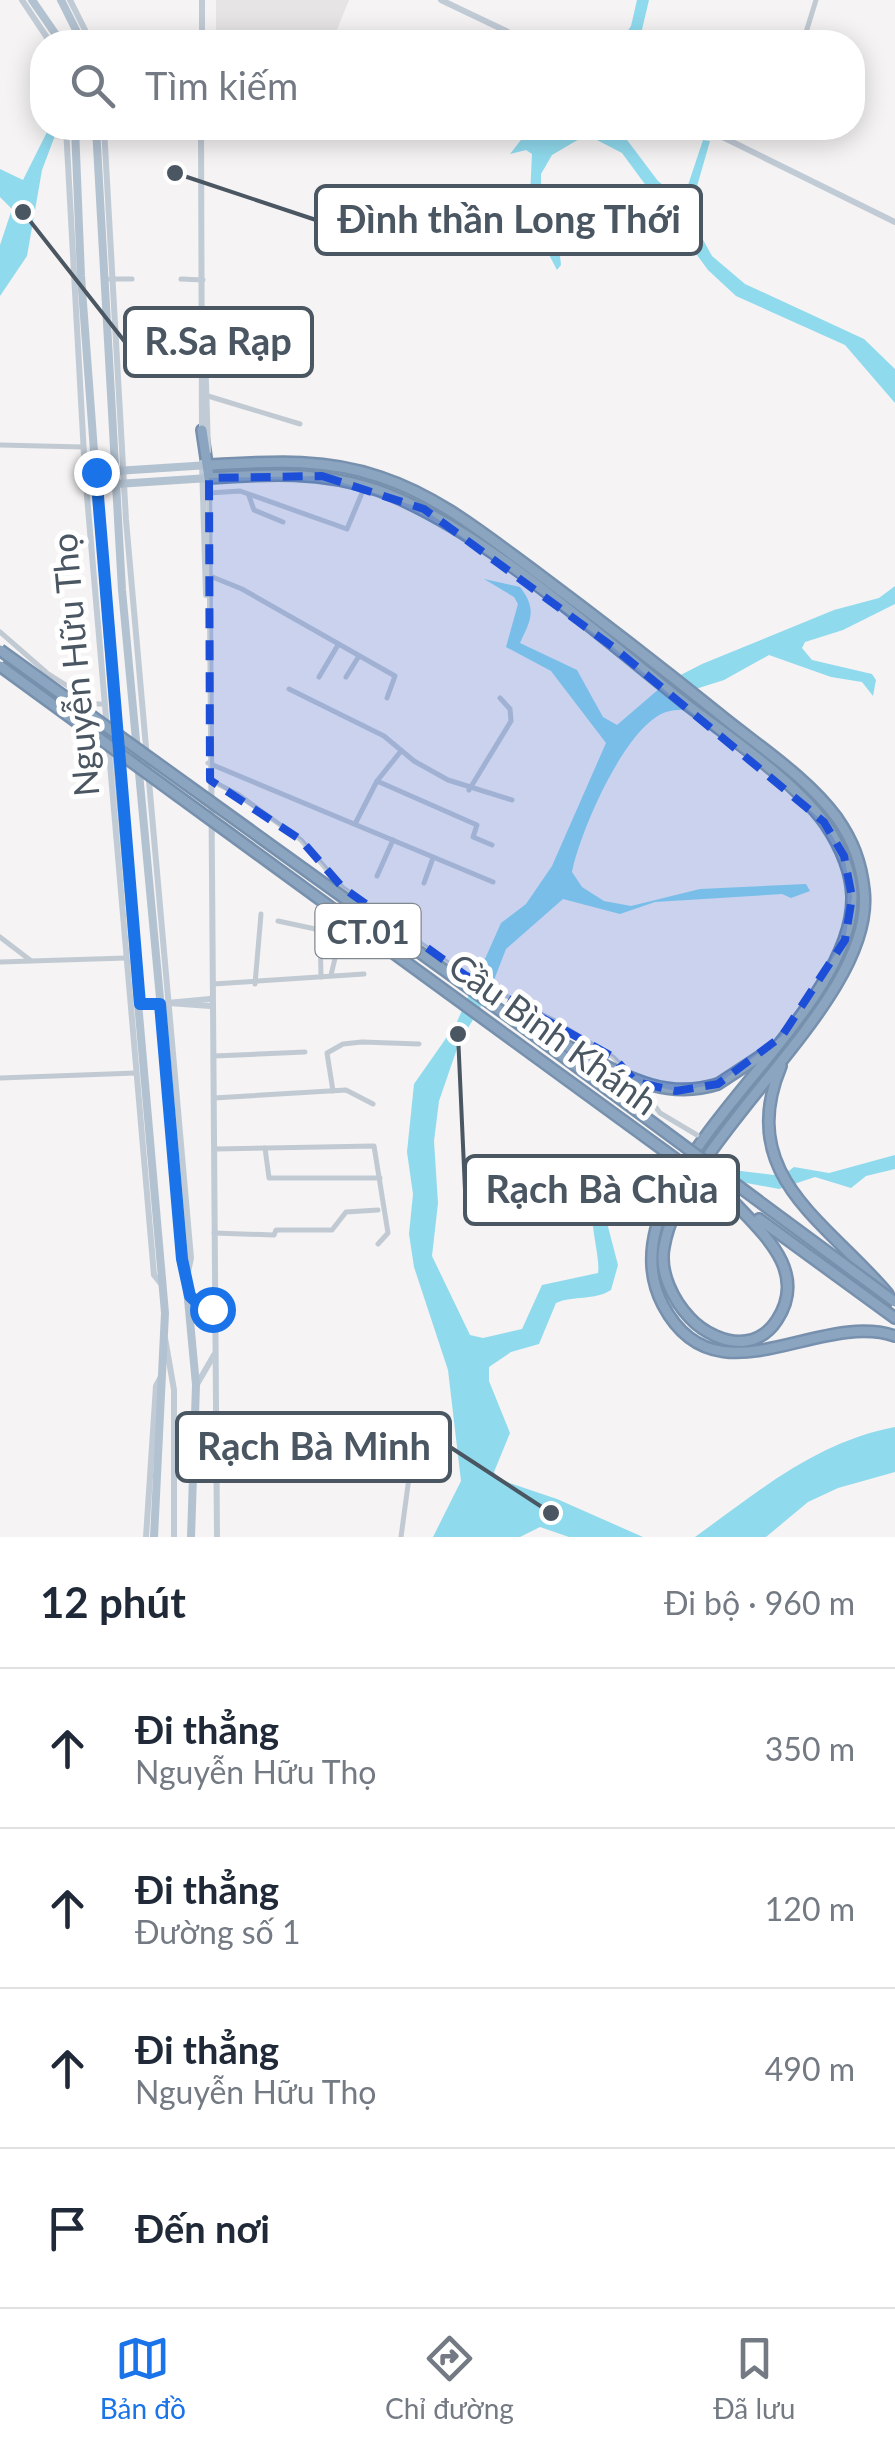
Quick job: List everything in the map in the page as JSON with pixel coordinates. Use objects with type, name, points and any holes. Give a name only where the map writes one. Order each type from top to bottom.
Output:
[{"type":"highway","points":[[202,430],[206,478],[322,476],[374,489],[424,509],[822,802],[858,853],[865,895],[858,944],[800,1033],[691,1184],[671,1222],[663,1250],[665,1274],[675,1299],[692,1321],[715,1337],[744,1342],[762,1336],[774,1325],[787,1296],[784,1264],[765,1232],[732,1200]]},
{"type":"highway","points":[[206,465],[324,463],[378,476],[430,497],[665,670],[824,822],[844,856],[852,896],[846,940],[680,1178],[658,1216],[649,1248],[652,1276],[663,1306],[683,1332],[708,1348],[744,1354],[833,1333],[860,1330],[895,1336]]},
{"type":"highway","name":"Cầu Bình Khánh","points":[[0,650],[526,1029]]},
{"type":"highway","name":"Cầu Bình Khánh","points":[[0,666],[732,1200]]},
{"type":"highway","points":[[526,1029],[646,1086],[690,1091],[718,1084],[750,1066],[782,1036]]},
{"type":"highway","name":"CT.01","points":[[526,1029],[895,1302]]},
{"type":"highway","points":[[800,1033],[781,1066],[769,1107],[769,1143],[783,1178],[820,1226],[865,1266],[895,1302]]},
{"type":"highway","name":"CT.01","points":[[732,1200],[895,1318]]},
{"type":"main road","points":[[22,0],[42,30]]},
{"type":"main road","points":[[32,0],[52,30]]},
{"type":"main road","points":[[61,0],[76,30]]},
{"type":"main road","points":[[70,0],[85,30]]},
{"type":"main road","points":[[202,0],[202,30]]},
{"type":"main road","points":[[441,0],[504,30]]},
{"type":"main road","name":"Nguyễn Hữu Thọ","points":[[68,140],[82,276],[83,448],[85,473],[91,485],[132,917],[136,1005]]},
{"type":"main road","name":"Nguyễn Hữu Thọ","points":[[75,140],[83,359],[96,472],[91,485],[104,704],[126,958],[136,1005]]},
{"type":"main road","name":"Nguyễn Hữu Thọ","points":[[97,140],[107,240]]},
{"type":"main road","name":"Nguyễn Hữu Thọ","points":[[104,140],[119,471],[182,1259],[190,1296],[196,1386],[191,1537]]},
{"type":"main road","points":[[202,140],[202,430]]},
{"type":"main road","points":[[735,140],[895,222]]},
{"type":"main road","points":[[82,276],[109,279]]},
{"type":"main road","points":[[85,473],[206,465],[208,396],[204,351]]},
{"type":"main road","points":[[91,485],[206,478]]},
{"type":"main road","points":[[206,478],[210,576],[207,598]]},
{"type":"main road","points":[[206,478],[217,1537]]},
{"type":"main road","points":[[136,1005],[210,1002]]},
{"type":"main road","points":[[136,1005],[136,1072],[154,1275],[164,1287]]},
{"type":"main road","points":[[136,1005],[164,1287],[154,1537]]},
{"type":"main road","points":[[190,1296],[204,1309],[214,1307]]},
{"type":"main road","points":[[190,1296],[214,1322]]},
{"type":"main road","points":[[161,1332],[170,1354],[174,1390],[174,1537]]},
{"type":"main road","points":[[196,1386],[214,1354]]},
{"type":"main road","points":[[146,1537],[156,1386],[162,1374]]},
{"type":"street","points":[[807,30],[816,0]]},
{"type":"street","points":[[109,279],[132,279]]},
{"type":"street","points":[[181,279],[203,280]]},
{"type":"street","points":[[208,396],[300,424]]},
{"type":"street","points":[[0,444],[83,448]]},
{"type":"street","points":[[209,493],[237,491],[347,530],[362,493]]},
{"type":"street","points":[[249,496],[252,509],[283,522]]},
{"type":"street","points":[[210,576],[242,589],[392,674],[397,679],[387,698]]},
{"type":"street","points":[[0,632],[47,673],[96,704],[104,704]]},
{"type":"street","points":[[319,677],[338,645]]},
{"type":"street","points":[[346,677],[359,656]]},
{"type":"street","points":[[289,689],[384,736],[430,771],[469,790],[512,800]]},
{"type":"street","points":[[469,790],[511,720],[510,709],[500,698]]},
{"type":"street","points":[[356,824],[377,780],[401,750]]},
{"type":"street","points":[[208,763],[493,882]]},
{"type":"street","points":[[210,780],[239,795],[301,840],[342,887],[465,974],[555,1021],[613,1057],[660,1113],[697,1134]]},
{"type":"street","points":[[377,780],[477,825],[473,837],[492,845]]},
{"type":"street","points":[[377,876],[393,840]]},
{"type":"street","points":[[424,883],[434,857]]},
{"type":"street","points":[[256,984],[261,914]]},
{"type":"street","points":[[278,921],[320,930],[321,977]]},
{"type":"street","points":[[0,937],[33,962]]},
{"type":"street","points":[[330,974],[336,950],[359,954]]},
{"type":"street","points":[[0,962],[126,958]]},
{"type":"street","points":[[210,984],[364,974]]},
{"type":"street","points":[[333,1091],[327,1053],[342,1044],[419,1044]]},
{"type":"street","points":[[210,1056],[305,1052]]},
{"type":"street","points":[[0,1078],[136,1072]]},
{"type":"street","points":[[211,1098],[352,1090],[374,1104]]},
{"type":"street","points":[[212,1149],[374,1146],[388,1233],[378,1244]]},
{"type":"street","points":[[266,1148],[269,1178],[380,1178]]},
{"type":"street","points":[[214,1233],[247,1237],[274,1235],[275,1230],[332,1230],[346,1212],[378,1210]]},
{"type":"street","points":[[401,1537],[413,1448]]},
{"type":"highlighted area","points":[[322,476],[424,509],[613,647],[824,822],[844,856],[852,897],[845,940],[818,987],[782,1036],[718,1084],[676,1091],[636,1082],[613,1057],[465,975],[342,887],[301,840],[210,780],[209,478]]},
{"type":"shaded area","points":[[216,0],[349,0],[337,30],[216,30]]},
{"type":"water","points":[[637,0],[649,0],[642,30],[628,30]]},
{"type":"water","points":[[43,140],[53,140],[42,170],[27,256],[0,296],[0,245],[12,209],[0,197],[0,169],[23,180]]},
{"type":"water","points":[[521,140],[578,140],[552,155],[541,174],[541,188],[555,208],[561,265],[557,270],[544,245],[545,207],[530,196],[532,154],[526,150],[510,154]]},
{"type":"water","points":[[597,140],[627,140],[658,181],[673,193],[688,185],[703,140],[710,141],[689,214],[712,256],[745,284],[864,339],[895,369],[895,403],[845,345],[736,296],[708,270],[622,153]]},
{"type":"water","points":[[484,579],[520,587],[531,609],[520,643],[577,670],[603,717],[617,725],[667,682],[702,664],[834,610],[879,598],[895,586],[895,604],[843,630],[805,642],[802,648],[812,660],[872,674],[876,680],[873,696],[862,682],[831,677],[769,655],[724,680],[683,693],[688,699],[729,715],[741,730],[715,717],[685,710],[666,712],[651,721],[635,737],[607,782],[584,832],[572,872],[582,887],[604,901],[631,906],[700,889],[806,884],[810,891],[791,898],[782,894],[655,902],[620,914],[563,899],[506,949],[489,993],[459,1043],[439,1101],[434,1141],[438,1203],[432,1256],[470,1335],[483,1338],[522,1329],[542,1285],[598,1273],[592,1202],[596,1190],[604,1183],[626,1182],[672,1197],[724,1169],[782,1176],[794,1167],[829,1173],[895,1155],[895,1169],[866,1176],[851,1188],[815,1177],[779,1189],[741,1182],[717,1189],[688,1210],[637,1198],[616,1203],[606,1219],[618,1265],[611,1290],[556,1303],[539,1344],[511,1352],[489,1367],[489,1381],[510,1433],[494,1472],[498,1479],[557,1499],[643,1537],[569,1537],[540,1527],[520,1537],[433,1537],[461,1481],[448,1370],[414,1267],[409,1234],[413,1194],[407,1152],[414,1084],[456,1024],[501,923],[526,904],[552,866],[606,743],[551,671],[506,647],[518,604],[514,597]]},
{"type":"water","points":[[895,1427],[895,1472],[838,1488],[808,1502],[766,1537],[695,1537],[814,1456],[866,1434]]},
{"type":"place","name":"Đình thần Long Thới","points":[[175,173]]},
{"type":"place","name":"R.Sa Rạp","points":[[23,212]]},
{"type":"place","name":"Rạch Bà Chùa","points":[[458,1034]]},
{"type":"place","name":"Rạch Bà Minh","points":[[551,1513]]},
{"type":"route","points":[[96,472],[140,1004],[160,1004],[182,1259],[190,1296],[204,1309],[212,1309]]}]
